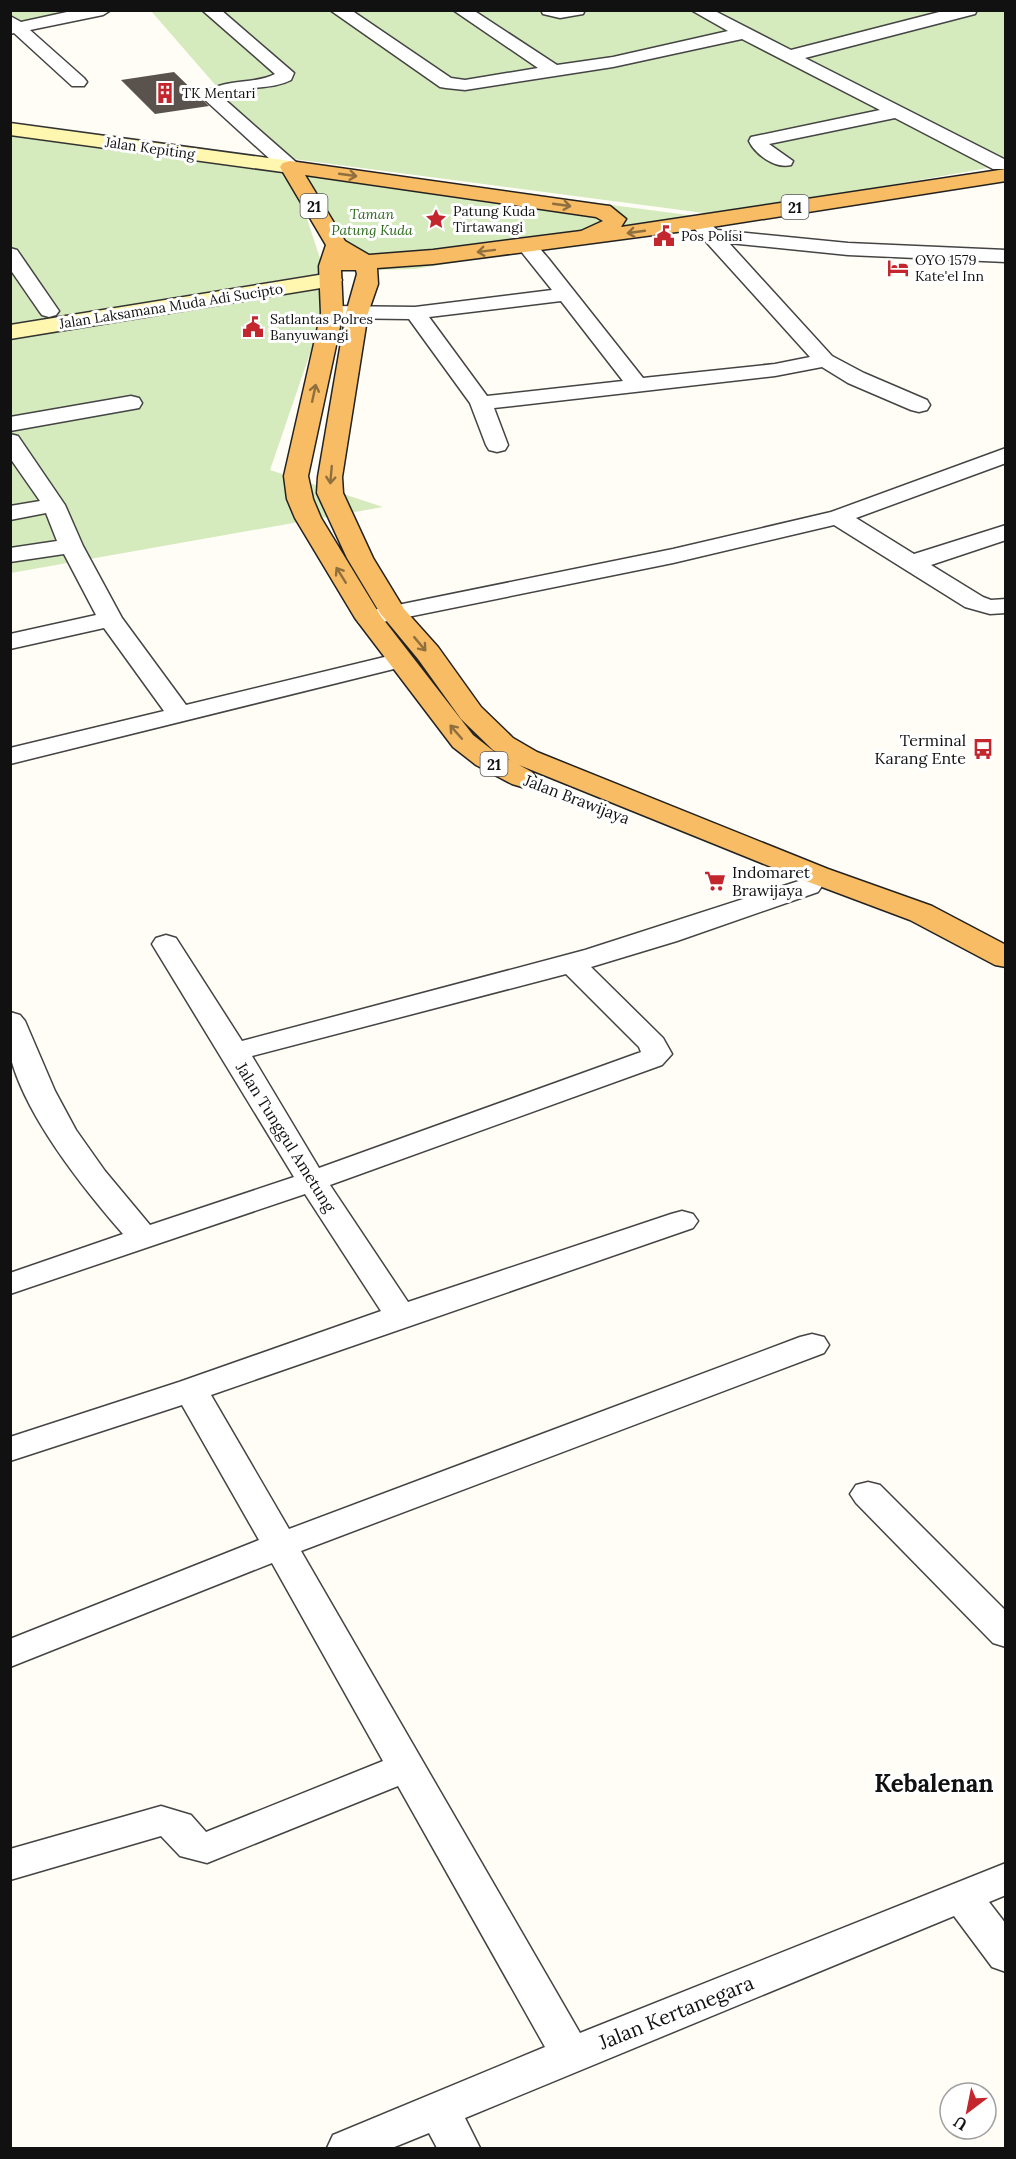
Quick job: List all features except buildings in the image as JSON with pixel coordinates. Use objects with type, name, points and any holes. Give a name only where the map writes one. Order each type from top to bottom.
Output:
[{"type":"highway","name":"21","points":[[290,167],[602,211],[678,213],[1004,168]]},
{"type":"highway","name":"21","points":[[290,167],[333,264]]},
{"type":"highway","name":"21","points":[[333,264],[366,268],[585,237],[706,229],[1004,168]]},
{"type":"highway","points":[[585,237],[614,224],[615,219],[602,211]]},
{"type":"highway","name":"21","points":[[333,264],[366,268]]},
{"type":"highway","name":"Jalan Brawijaya","points":[[333,264],[344,313]]},
{"type":"highway","name":"Jalan Brawijaya","points":[[366,268],[344,313],[296,476],[300,499],[308,518],[381,615],[401,660],[463,741],[486,759],[509,772],[903,924],[1005,976]]},
{"type":"highway","name":"Jalan Brawijaya","points":[[381,615],[428,653],[471,713],[503,744],[526,758],[817,875],[921,913],[1005,958]]},
{"type":"main road","name":"Jalan Kepiting","points":[[10,129],[290,167]]},
{"type":"main road","name":"Jalan Laksamana Muda Adi Sucipto","points":[[10,318],[333,264]]},
{"type":"main road","name":"Jalan Laksamana Muda Adi Sucipto","points":[[10,332],[333,264]]},
{"type":"street","points":[[14,26],[103,10]]},
{"type":"street","points":[[210,10],[285,73],[285,76],[275,81],[221,90],[212,96],[290,167]]},
{"type":"street","points":[[338,10],[367,27],[446,82],[465,85],[613,62],[744,33]]},
{"type":"street","points":[[462,10],[554,71]]},
{"type":"street","points":[[549,10],[560,13],[577,10]]},
{"type":"street","points":[[705,14],[739,10]]},
{"type":"street","points":[[790,56],[969,10]]},
{"type":"street","points":[[705,14],[1004,168]]},
{"type":"street","points":[[14,26],[78,82]]},
{"type":"street","points":[[784,161],[761,147],[758,141],[899,112]]},
{"type":"street","points":[[706,229],[848,249],[1005,256]]},
{"type":"street","points":[[706,229],[825,360],[856,378],[919,405]]},
{"type":"street","points":[[526,245],[637,385]]},
{"type":"street","points":[[10,254],[49,311]]},
{"type":"street","points":[[344,313],[415,313],[567,294]]},
{"type":"street","points":[[415,313],[481,403],[497,445]]},
{"type":"street","points":[[481,403],[775,370],[825,360]]},
{"type":"street","points":[[10,424],[131,403]]},
{"type":"street","points":[[10,441],[54,505],[71,546],[111,619],[178,714]]},
{"type":"street","points":[[381,615],[673,556],[838,517],[1005,455]]},
{"type":"street","points":[[10,513],[54,505]]},
{"type":"street","points":[[838,517],[974,602],[990,607],[1005,606]]},
{"type":"street","points":[[912,563],[1005,532]]},
{"type":"street","points":[[10,555],[71,546]]},
{"type":"street","points":[[10,642],[111,619]]},
{"type":"street","points":[[10,756],[401,660]]},
{"type":"street","name":"Jalan Tunggul Ametung","points":[[401,1316],[312,1181],[234,1052],[573,964],[746,909],[808,886]]},
{"type":"street","points":[[166,944],[234,1052]]},
{"type":"street","points":[[10,1284],[312,1181],[651,1059],[657,1054],[653,1044],[573,964]]},
{"type":"street","points":[[10,1021],[17,1058],[52,1114],[117,1208],[144,1238]]},
{"type":"street","points":[[10,1449],[191,1390],[682,1221]]},
{"type":"street","points":[[10,1654],[280,1546],[812,1345]]},
{"type":"street","points":[[191,1390],[571,2055]]},
{"type":"street","points":[[868,1494],[1005,1634]]},
{"type":"street","points":[[10,1865],[161,1821],[178,1824],[192,1844],[202,1849],[207,1848],[406,1767]]},
{"type":"street","name":"Jalan Kertanegara","points":[[348,2148],[1005,1878]]},
{"type":"street","points":[[962,1896],[1005,1956]]},
{"type":"street","points":[[438,2110],[459,2148]]},
{"type":"green space","points":[[11,11],[77,11],[11,24]]},
{"type":"green space","points":[[151,11],[1005,11],[1005,165],[719,215],[278,157]]},
{"type":"green space","points":[[11,132],[290,167],[331,292],[270,470],[383,507],[11,573]]},
{"type":"green space","name":"Taman Patung Kuda","points":[[311,166],[719,219],[415,269],[340,271],[310,221],[296,180]]},
{"type":"place","name":"TK Mentari","points":[[165,93]]},
{"type":"place","name":"Patung Kuda Tirtawangi","points":[[436,219]]},
{"type":"place","name":"Pos Polisi","points":[[664,236]]},
{"type":"place","name":"OYO 1579 Kate'el Inn","points":[[898,268]]},
{"type":"place","name":"Satlantas Polres Banyuwangi","points":[[253,327]]},
{"type":"place","name":"Terminal Karang Ente","points":[[983,749]]},
{"type":"place","name":"Indomaret Brawijaya","points":[[715,881]]},
{"type":"district","name":"Kebalenan","points":[[934,1783]]}]
